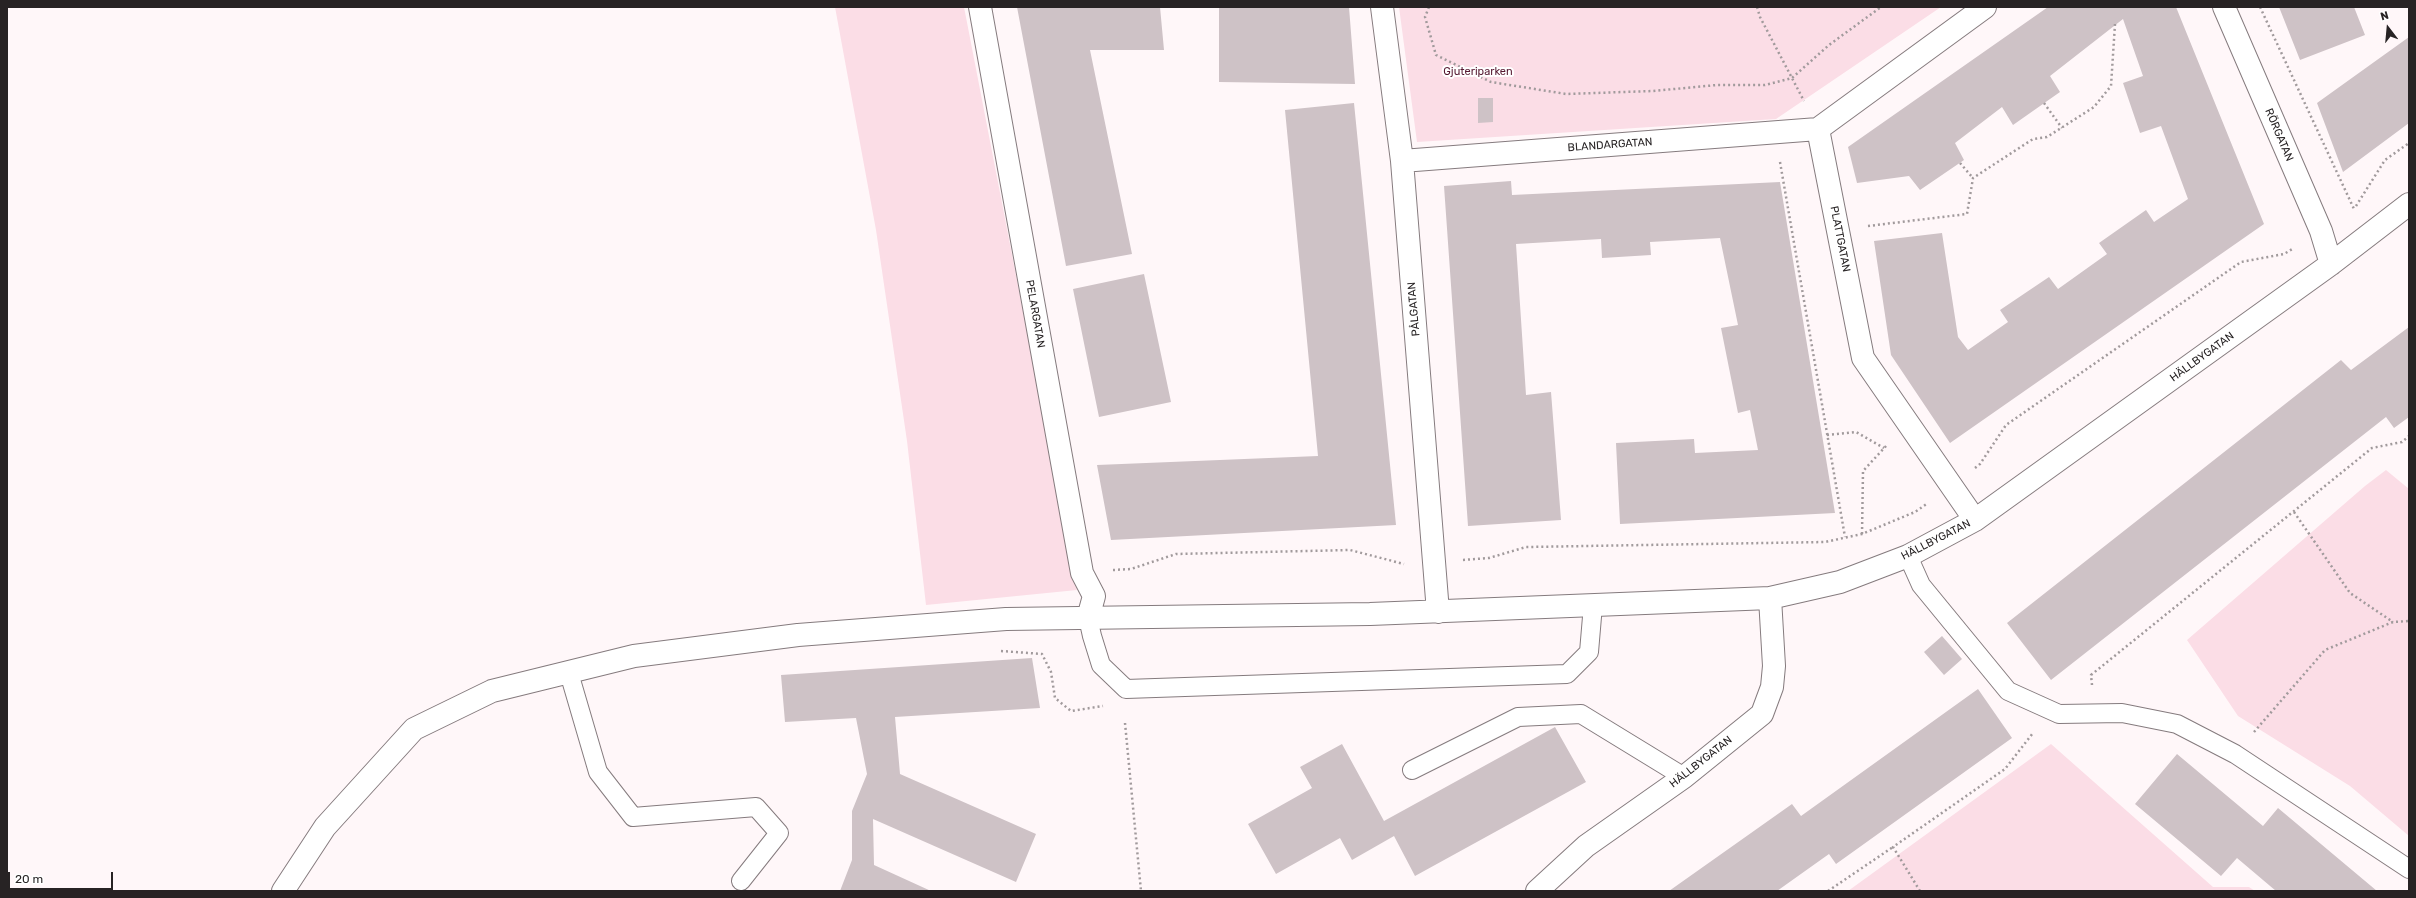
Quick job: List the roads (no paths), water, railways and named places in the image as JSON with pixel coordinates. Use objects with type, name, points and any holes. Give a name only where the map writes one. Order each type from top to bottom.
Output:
[{"type":"street","name":"PELARGATAN","points":[[980,7],[1082,573],[1094,596],[1088,618]]},
{"type":"street","name":"PÅLGATAN","points":[[1382,7],[1402,161],[1438,612]]},
{"type":"street","points":[[1818,128],[1986,7]]},
{"type":"street","name":"RÖRGATAN","points":[[2224,7],[2321,231],[2331,264]]},
{"type":"street","name":"BLANDARGATAN","points":[[1402,161],[1818,128]]},
{"type":"street","name":"PLATTGATAN","points":[[1818,128],[1863,358],[1975,520]]},
{"type":"street","name":"HÄLLBYGATAN","points":[[1537,891],[1586,846],[1684,777],[1762,714],[1772,688],[1774,666],[1770,598],[1840,582],[1908,556],[1975,520],[2331,264],[2409,204]]},
{"type":"street","points":[[283,891],[325,827],[414,730],[492,691],[634,656],[798,635],[1006,619],[1438,612],[1770,598]]},
{"type":"lane","points":[[1908,556],[1921,585],[2008,691],[2059,714],[2122,713],[2177,724],[2235,754],[2409,869]]},
{"type":"lane","points":[[1088,618],[1101,665],[1126,689],[1567,674],[1589,652],[1592,605]]},
{"type":"lane","points":[[569,673],[598,772],[633,817],[756,808],[779,833],[741,881]]},
{"type":"lane","points":[[1412,770],[1518,716],[1581,714],[1684,777]]},
{"type":"park label","name":"Gjuteriparken","points":[[1478,72]]}]
